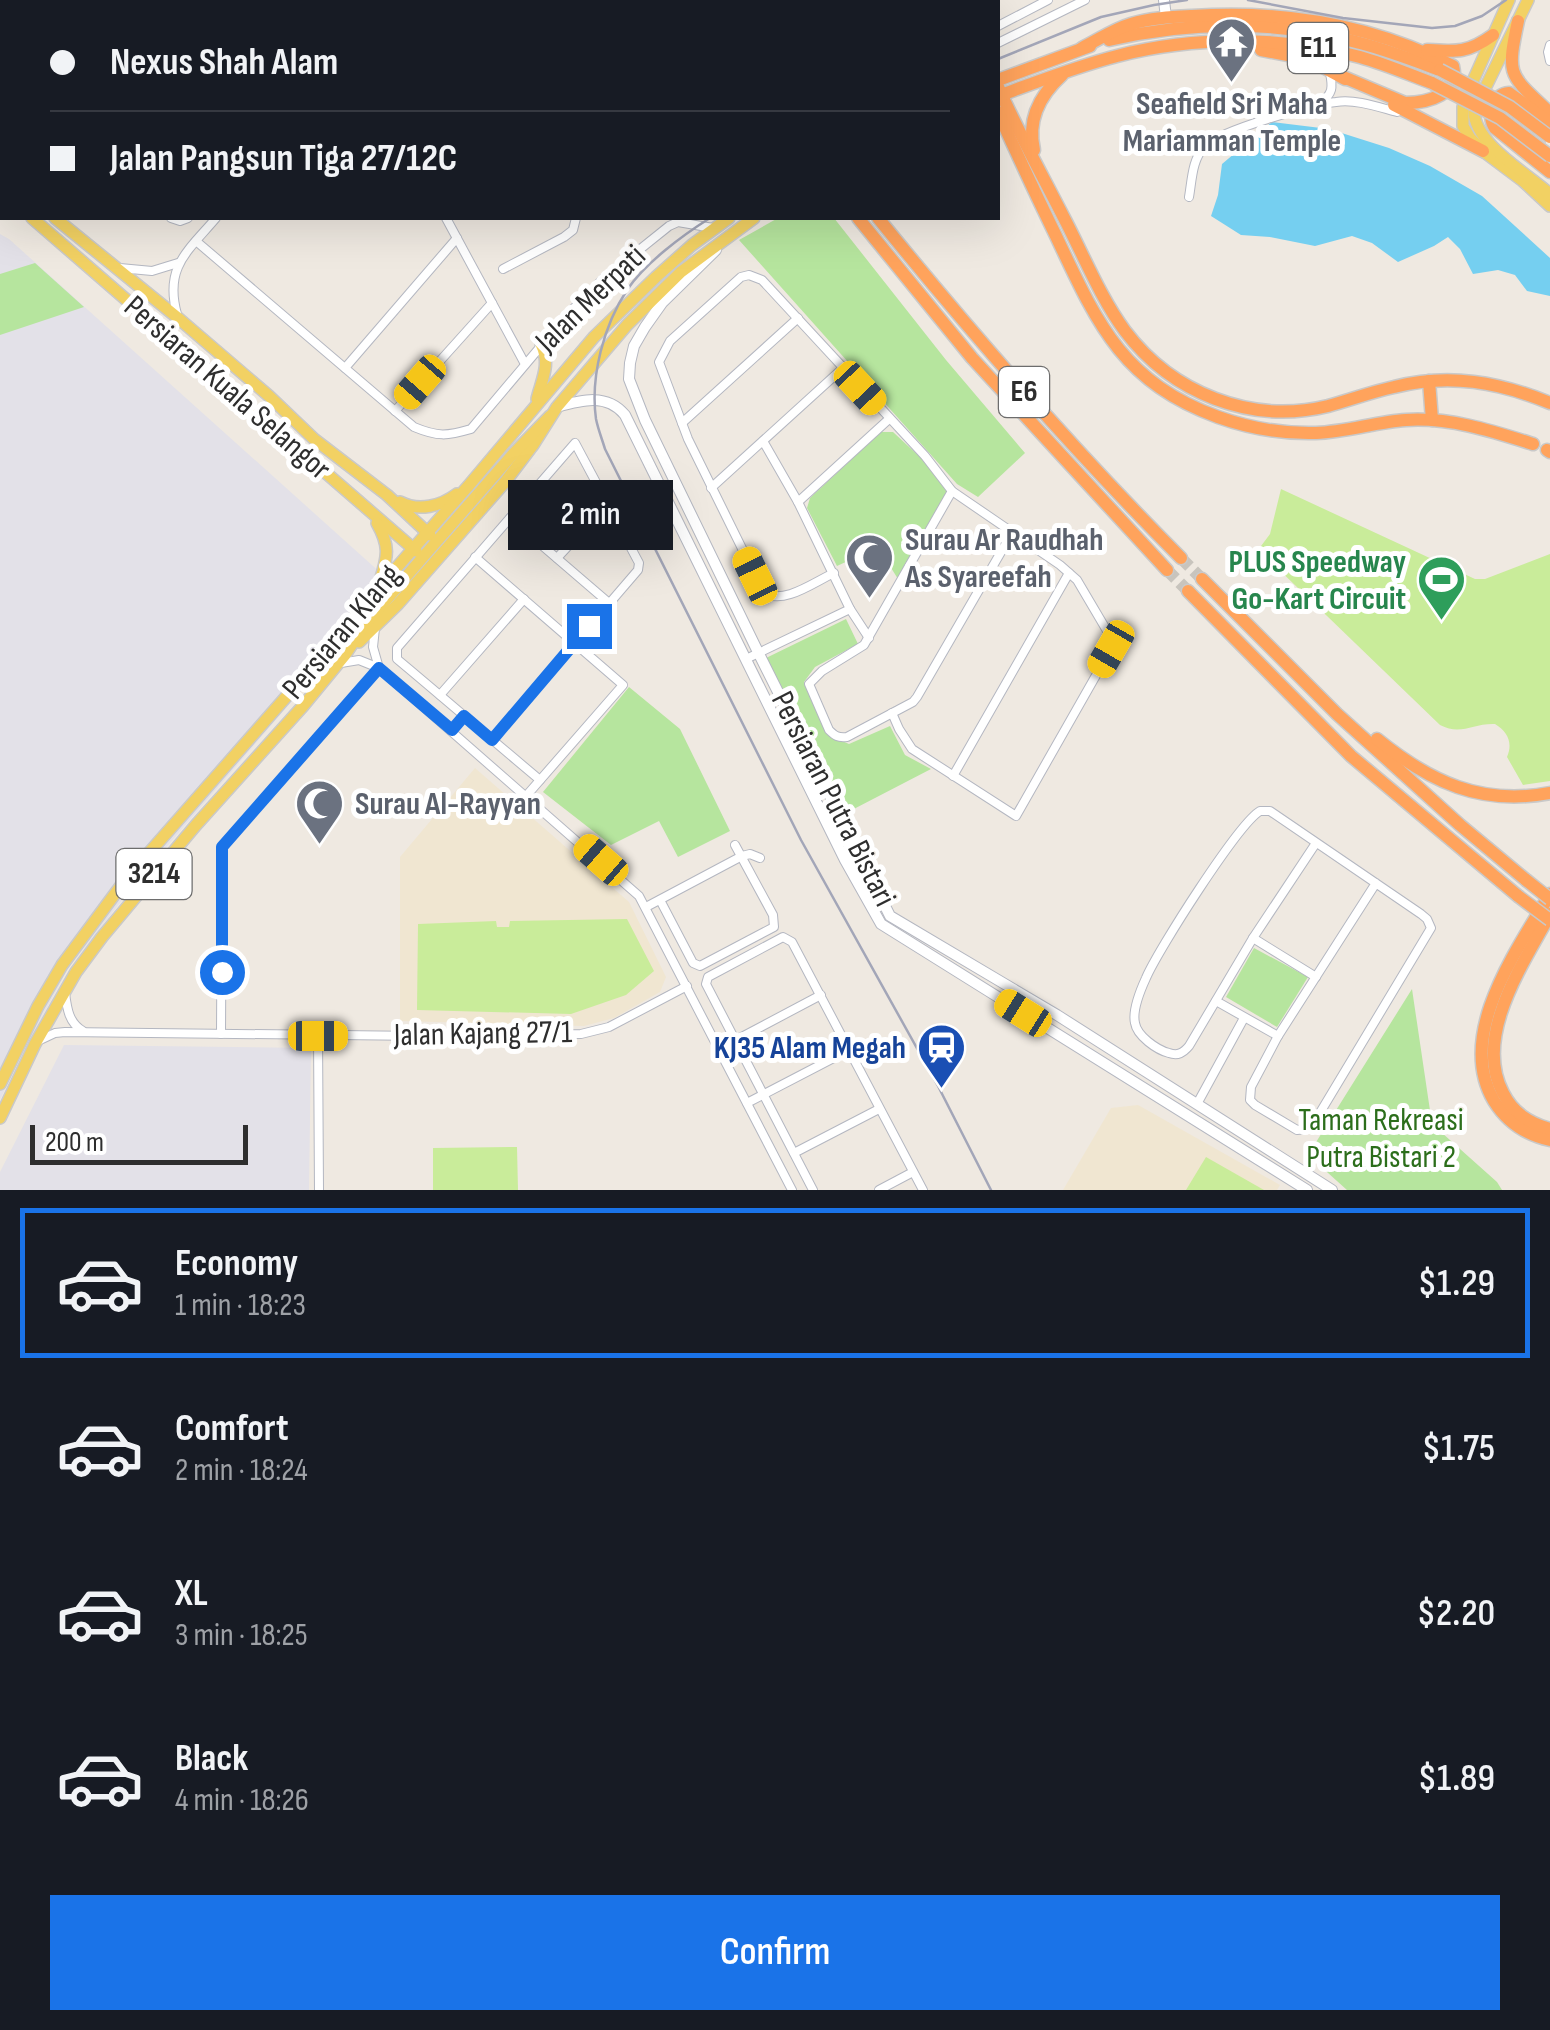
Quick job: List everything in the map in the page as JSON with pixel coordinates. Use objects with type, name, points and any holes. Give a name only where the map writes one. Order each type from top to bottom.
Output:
[{"type":"highway","points":[[1082,48],[1130,24],[1166,18],[1226,14],[1287,17],[1367,32],[1420,49],[1456,72],[1453,84],[1442,95],[1406,103],[1298,56],[1199,43]]},
{"type":"highway","points":[[1518,21],[1510,60],[1512,72],[1550,113]]},
{"type":"highway","name":"E11","points":[[1000,89],[1082,48],[1112,40],[1216,26],[1269,28],[1358,42],[1499,101],[1550,137]]},
{"type":"highway","points":[[1420,49],[1460,52],[1494,36]]},
{"type":"highway","name":"E11","points":[[1000,89],[1142,50],[1199,43],[1252,42],[1333,51],[1436,77],[1550,156]]},
{"type":"highway","points":[[1038,166],[1032,141],[1035,112],[1050,87],[1068,71]]},
{"type":"highway","points":[[1335,73],[1485,148]]},
{"type":"highway","points":[[1550,123],[1509,93],[1496,100],[1490,115],[1495,128],[1550,172]]},
{"type":"highway","points":[[1000,94],[1124,330],[1156,364],[1187,386],[1228,404],[1285,412],[1325,407],[1429,380],[1480,381],[1550,403]]},
{"type":"highway","points":[[1000,116],[1103,328],[1133,366],[1170,396],[1230,421],[1297,433],[1432,420],[1533,444]]},
{"type":"highway","points":[[1000,136],[1021,162]]},
{"type":"highway","name":"E6","points":[[860,220],[972,358],[1167,570]]},
{"type":"highway","name":"E6","points":[[880,220],[1036,406],[1181,558]]},
{"type":"highway","points":[[1429,380],[1432,420]]},
{"type":"highway","points":[[1202,579],[1337,714],[1460,825],[1550,896],[1489,1008],[1482,1039],[1484,1076],[1496,1104],[1520,1128],[1550,1140]]},
{"type":"highway","points":[[1188,591],[1352,756],[1518,896],[1550,917],[1506,999],[1492,1057],[1509,1104],[1528,1121],[1550,1129]]},
{"type":"highway","points":[[1337,714],[1359,724],[1413,766],[1459,789],[1500,798],[1550,793]]},
{"type":"main road","points":[[1164,0],[1166,18]]},
{"type":"main road","points":[[1509,0],[1474,75],[1463,107],[1464,126],[1470,138],[1550,194]]},
{"type":"main road","points":[[1528,0],[1474,111],[1485,148],[1550,206]]},
{"type":"main road","name":"Persiaran Kuala Selangor","points":[[34,220],[418,553]]},
{"type":"main road","name":"Persiaran Kuala Selangor","points":[[58,220],[432,536]]},
{"type":"main road","name":"Persiaran Klang","points":[[341,660],[470,484],[536,403],[594,337],[656,276],[726,220]]},
{"type":"main road","name":"Persiaran Klang","points":[[0,1118],[34,1044],[76,972],[122,912],[341,660],[505,482],[554,412],[655,296],[693,262],[751,220]]},
{"type":"main road","name":"Persiaran Putra Bistari","points":[[730,234],[644,326],[634,346],[630,379],[645,420],[890,916],[1057,1015],[1332,1190]]},
{"type":"main road","points":[[536,403],[546,368],[541,344]]},
{"type":"main road","name":"Persiaran Putra Bistari","points":[[554,412],[599,399],[618,406],[625,416],[880,924],[1307,1190]]},
{"type":"main road","points":[[432,536],[554,412]]},
{"type":"main road","points":[[388,495],[408,506],[424,507],[450,499],[470,484]]},
{"type":"main road","points":[[371,514],[385,538],[387,550],[376,590]]},
{"type":"main road","name":"Persiaran Klang","points":[[0,1084],[62,965],[126,878],[376,590],[418,553]]},
{"type":"street","points":[[1000,25],[1048,0]]},
{"type":"street","points":[[1000,42],[1085,0]]},
{"type":"street","points":[[1550,45],[1550,61]]},
{"type":"street","points":[[1317,106],[1331,95],[1335,73]]},
{"type":"street","points":[[1189,197],[1194,163],[1202,148],[1214,139],[1338,101],[1420,118]]},
{"type":"street","points":[[178,318],[172,285],[178,263],[214,220]]},
{"type":"street","points":[[447,220],[525,364]]},
{"type":"street","points":[[503,269],[564,237],[575,220]]},
{"type":"street","name":"Jalan Merpati","points":[[196,241],[414,427],[434,435],[471,429],[541,344],[603,279],[669,226],[678,222],[714,228]]},
{"type":"street","points":[[345,368],[458,238]]},
{"type":"street","points":[[116,267],[152,271],[178,263]]},
{"type":"street","points":[[834,573],[785,596],[770,598],[764,593],[711,488],[659,362],[670,341],[741,277],[756,277],[798,318],[925,456],[952,491],[1077,580],[1112,642],[1016,816],[912,749],[892,713]]},
{"type":"street","points":[[395,410],[492,303]]},
{"type":"street","points":[[682,423],[798,318]]},
{"type":"street","points":[[711,488],[842,368]]},
{"type":"street","points":[[798,502],[890,419]]},
{"type":"street","points":[[763,441],[869,638]]},
{"type":"street","points":[[492,740],[638,570],[639,563],[575,443],[396,648],[397,659],[492,740],[540,780]]},
{"type":"street","points":[[952,491],[869,638],[809,684],[829,730],[839,738],[918,697],[1012,533]]},
{"type":"street","points":[[557,558],[608,503]]},
{"type":"street","points":[[510,518],[608,603]]},
{"type":"street","points":[[476,557],[623,685],[527,795]]},
{"type":"street","points":[[953,776],[1069,573]]},
{"type":"street","points":[[440,695],[524,599]]},
{"type":"street","points":[[746,659],[850,608]]},
{"type":"street","points":[[376,626],[373,647],[379,668]]},
{"type":"street","points":[[341,660],[359,660],[379,668],[639,896],[792,1190]]},
{"type":"street","points":[[222,1034],[222,847],[379,668]]},
{"type":"street","points":[[452,730],[464,716]]},
{"type":"street","points":[[1316,843],[1182,1053],[1168,1053],[1156,1047],[1138,1031],[1134,1013],[1144,982],[1179,922],[1256,813],[1270,811],[1376,883],[1427,919],[1432,928],[1429,935],[1315,1121],[1296,1130],[1255,1105],[1250,1094],[1278,1036],[1376,883]]},
{"type":"street","points":[[660,900],[693,963],[700,966],[774,927],[775,920],[735,845]]},
{"type":"street","points":[[646,907],[742,856],[760,858]]},
{"type":"street","points":[[814,1190],[706,984],[708,978],[783,937],[792,942],[923,1190]]},
{"type":"street","points":[[1253,938],[1316,977]]},
{"type":"street","name":"Jalan Kajang 27/1","points":[[34,1044],[55,1033],[581,1034],[609,1027],[687,986]]},
{"type":"street","points":[[65,993],[69,1015],[80,1030],[88,1033]]},
{"type":"street","points":[[736,1040],[821,995]]},
{"type":"street","points":[[1216,1001],[1278,1036]]},
{"type":"street","points":[[1197,1104],[1244,1018]]},
{"type":"street","points":[[318,1036],[319,1190]]},
{"type":"street","points":[[747,1103],[849,1050]]},
{"type":"street","points":[[794,1153],[879,1108]]},
{"type":"street","points":[[879,1190],[913,1172]]},
{"type":"shaded area","points":[[0,234],[393,584],[138,880],[68,969],[0,1100]]},
{"type":"shaded area","points":[[475,768],[629,902],[666,977],[660,992],[614,1018],[584,1026],[400,1021],[400,857]]},
{"type":"shaded area","points":[[64,1045],[311,1048],[309,1190],[0,1190],[0,1172]]},
{"type":"shaded area","points":[[1138,1105],[1280,1185],[1277,1190],[1063,1190],[1111,1108]]},
{"type":"green space","points":[[774,220],[836,220],[1025,453],[978,497],[957,484],[739,240]]},
{"type":"green space","points":[[35,263],[84,307],[0,335],[0,274]]},
{"type":"green space","points":[[881,432],[893,432],[948,491],[898,579],[878,547],[837,566],[807,508],[810,498]]},
{"type":"green space","name":"PLUS Speedway Go-Kart Circuit","points":[[1281,489],[1475,579],[1485,579],[1550,554],[1550,781],[1523,785],[1507,757],[1508,738],[1495,724],[1461,729],[1440,725],[1267,558],[1261,546],[1270,534]]},
{"type":"green space","points":[[846,619],[858,644],[815,667],[804,682],[828,735],[849,744],[890,726],[905,755],[931,769],[848,812],[843,800],[837,802],[766,658]]},
{"type":"green space","points":[[629,687],[680,729],[730,831],[678,857],[659,821],[611,845],[543,792]]},
{"type":"green space","points":[[627,919],[654,971],[626,995],[571,1014],[417,1010],[418,924],[496,921],[497,927],[509,927],[510,921]]},
{"type":"green space","points":[[1254,948],[1308,977],[1277,1027],[1226,997]]},
{"type":"green space","name":"Taman Rekreasi Putra Bistari 2","points":[[1412,989],[1432,1124],[1502,1190],[1347,1190],[1308,1155]]},
{"type":"green space","points":[[517,1147],[518,1190],[433,1190],[433,1148]]},
{"type":"green space","points":[[1206,1157],[1264,1190],[1186,1190]]},
{"type":"water","points":[[1272,122],[1329,129],[1389,148],[1482,196],[1550,258],[1550,296],[1527,291],[1515,275],[1498,270],[1473,274],[1460,249],[1448,237],[1398,262],[1372,243],[1352,236],[1315,246],[1241,235],[1211,216],[1222,164]]},
{"type":"tunnel","points":[[1181,558],[1202,579]]},
{"type":"tunnel","points":[[1167,570],[1188,591]]},
{"type":"tram line","points":[[1000,58],[1101,17],[1187,0]]},
{"type":"tram line","points":[[1248,0],[1343,18],[1432,28],[1455,26],[1482,16],[1506,0]]},
{"type":"tram line","points":[[707,220],[654,260],[619,304],[597,369],[598,426],[605,449],[801,840],[938,1086],[991,1190]]},
{"type":"place","name":"Seafield Sri Maha Mariamman Temple","points":[[1232,84]]},
{"type":"place","name":"Surau Ar Raudhah As Syareefah","points":[[870,600]]},
{"type":"place","name":"PLUS Speedway Go-Kart Circuit","points":[[1441,622]]},
{"type":"place","name":"Surau Al-Rayyan","points":[[320,846]]},
{"type":"place","name":"KJ35 Alam Megah","points":[[941,1090]]},
{"type":"route","points":[[222,972],[222,847],[379,668],[452,730],[464,716],[492,740],[589,626]]}]
